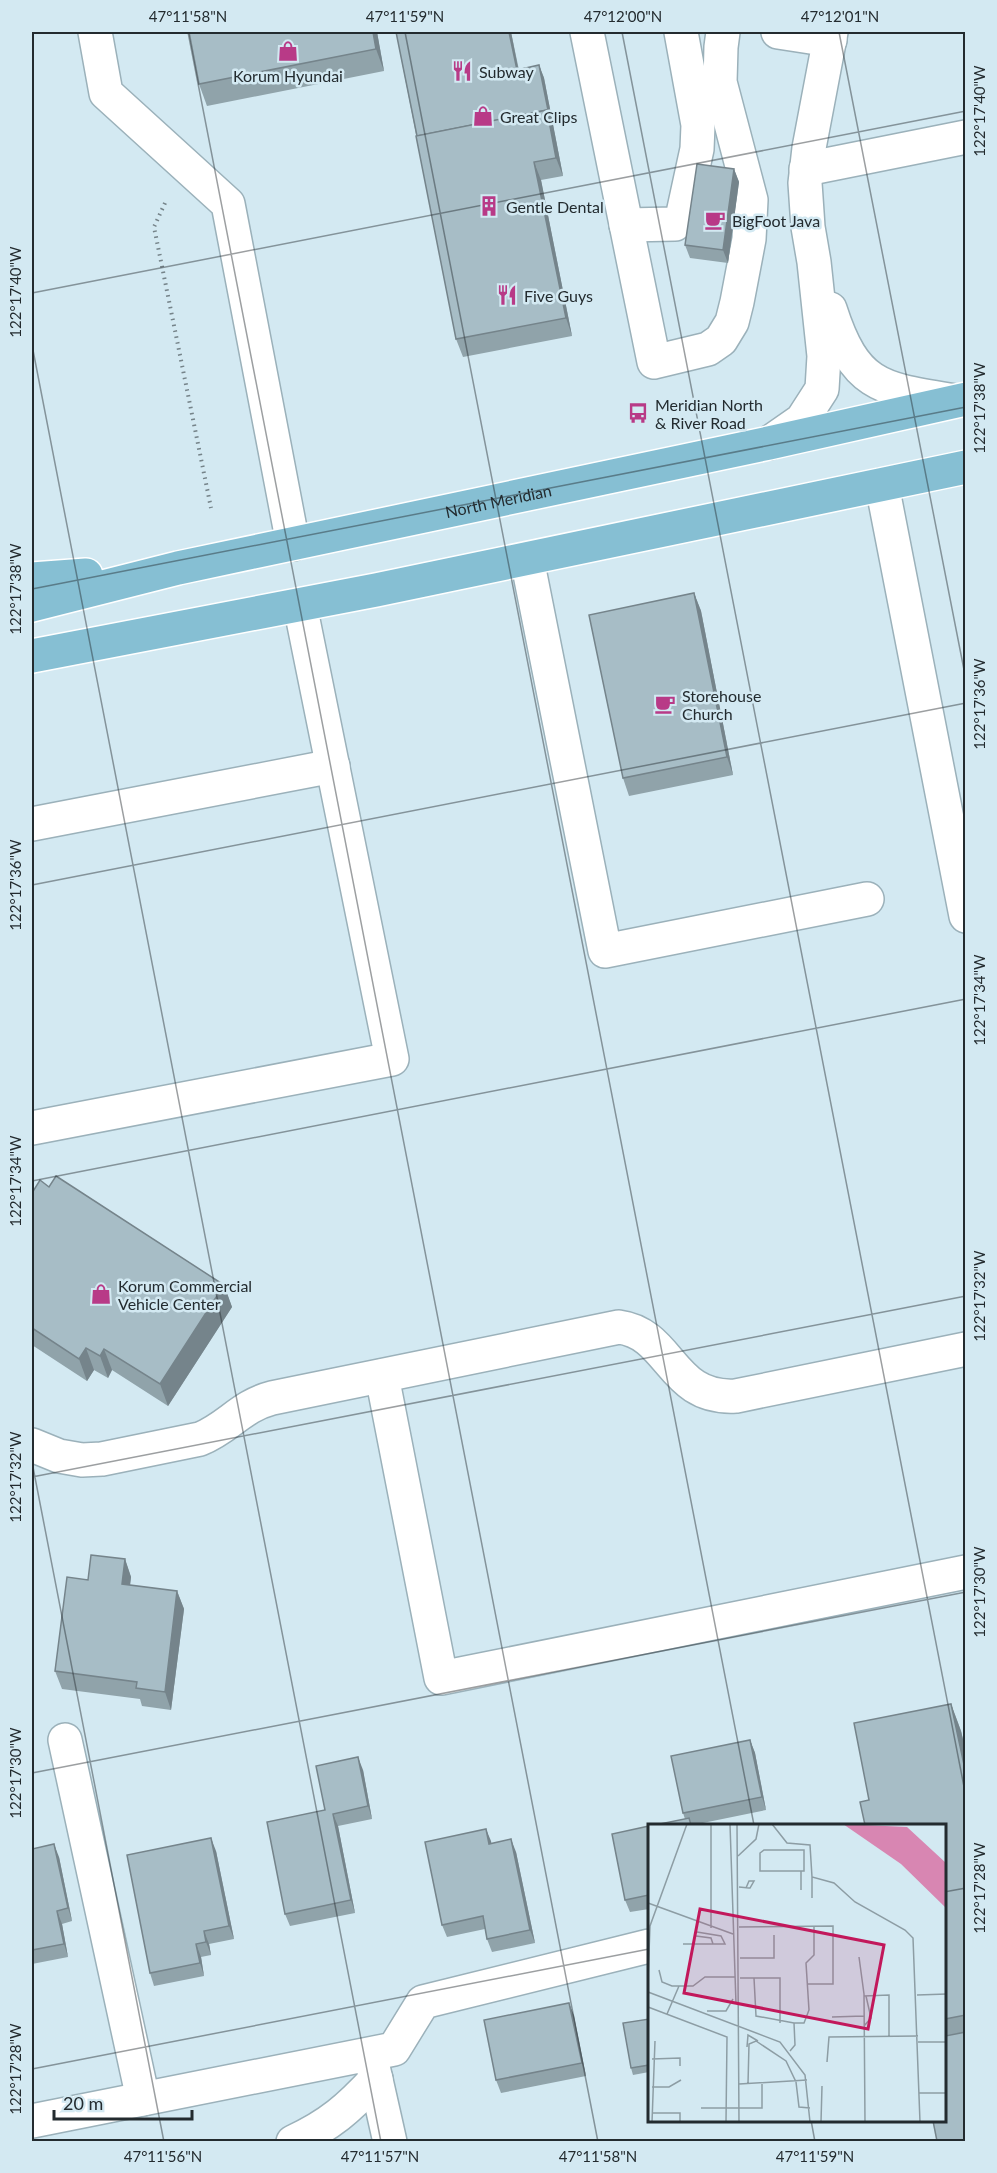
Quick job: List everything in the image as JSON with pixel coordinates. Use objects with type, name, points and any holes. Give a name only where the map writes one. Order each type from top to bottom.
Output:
[{"type":"main road","name":"North Meridian","points":[[32,605],[178,568],[770,443],[960,400]]},
{"type":"main road","points":[[32,656],[300,605],[966,467]]},
{"type":"main road","points":[[32,579],[178,568]]},
{"type":"street","points":[[95,32],[106,93],[228,204],[292,544]]},
{"type":"street","points":[[587,32],[654,362],[708,349],[721,340],[732,321],[737,302],[749,239],[751,200],[720,82],[723,32]]},
{"type":"street","points":[[626,225],[675,224],[682,218],[697,149],[698,125],[681,32]]},
{"type":"street","points":[[770,443],[802,420],[822,389],[824,356],[808,227],[805,183],[830,36],[778,32]]},
{"type":"street","points":[[806,168],[966,137]]},
{"type":"street","points":[[814,262],[842,343],[861,369],[884,387],[908,393],[960,400]]},
{"type":"street","points":[[882,485],[966,916]]},
{"type":"street","points":[[527,559],[606,951],[867,899]]},
{"type":"street","points":[[32,1128],[392,1059],[300,605]]},
{"type":"street","points":[[32,824],[333,766]]},
{"type":"street","points":[[32,1445],[58,1456],[82,1460],[200,1439],[214,1433],[255,1402],[619,1327],[645,1336],[677,1371],[699,1390],[710,1395],[723,1396],[736,1396],[966,1350]]},
{"type":"street","points":[[381,1376],[441,1678],[966,1572]]},
{"type":"street","points":[[64,1740],[143,2099]]},
{"type":"street","points":[[293,2142],[328,2123],[349,2108],[423,2002],[648,1946]]},
{"type":"street","points":[[32,2121],[143,2099],[380,2061]]},
{"type":"street","points":[[380,2061],[390,2142]]},
{"type":"street","points":[[32,2134],[38,2142]]},
{"type":"path","points":[[185,163],[154,227],[211,508]]},
{"type":"building","points":[[189,32],[373,32],[376,49],[199,84]]},
{"type":"building","points":[[396,32],[509,32],[517,70],[539,65],[549,115],[547,110],[417,136]]},
{"type":"building","points":[[547,110],[556,158],[534,162],[566,318],[456,339],[416,136]]},
{"type":"building","name":"BigFoot Java","points":[[697,164],[734,169],[723,250],[685,245]]},
{"type":"building","name":"Storehouse Church","points":[[694,593],[727,757],[623,778],[589,615]]},
{"type":"building","points":[[56,1176],[224,1285],[160,1384],[104,1349],[100,1356],[86,1348],[79,1359],[32,1328],[32,1193],[40,1180],[49,1187]]},
{"type":"building","points":[[91,1555],[125,1559],[122,1584],[177,1591],[165,1692],[136,1688],[137,1682],[55,1671],[67,1577],[88,1580]]},
{"type":"building","points":[[951,1704],[966,1774],[966,1811],[964,1811],[966,1816],[966,2015],[946,2019],[946,1824],[865,1824],[860,1802],[869,1800],[854,1723]]},
{"type":"building","points":[[750,1740],[762,1797],[683,1813],[671,1756]]},
{"type":"building","points":[[358,1757],[368,1806],[333,1814],[351,1900],[285,1914],[267,1822],[325,1810],[316,1766]]},
{"type":"building","points":[[689,1818],[691,1824],[660,1824]]},
{"type":"building","points":[[648,1826],[648,1895],[625,1900],[612,1834]]},
{"type":"building","points":[[486,1829],[489,1844],[511,1839],[530,1930],[487,1939],[483,1916],[442,1925],[425,1842]]},
{"type":"building","points":[[211,1838],[229,1926],[204,1931],[206,1942],[196,1944],[200,1963],[150,1973],[127,1855]]},
{"type":"building","points":[[54,1844],[68,1908],[57,1911],[64,1944],[32,1950],[32,1849]]},
{"type":"building","points":[[569,2003],[582,2063],[496,2080],[484,2020]]},
{"type":"building","points":[[648,2019],[648,2065],[631,2068],[623,2023]]},
{"type":"building","points":[[966,2032],[966,2142],[936,2142],[933,2122],[946,2122],[946,2036]]},
{"type":"place","name":"Korum Hyundai","points":[[288,51]]},
{"type":"place","name":"Subway","points":[[462,71]]},
{"type":"place","name":"Great Clips","points":[[483,116]]},
{"type":"place","name":"Gentle Dental","points":[[489,206]]},
{"type":"place","name":"BigFoot Java","points":[[715,220]]},
{"type":"place","name":"Five Guys","points":[[507,295]]},
{"type":"place","name":"Meridian North & River Road","points":[[638,413]]},
{"type":"place","name":"Storehouse Church","points":[[665,704]]},
{"type":"place","name":"Korum Commercial Vehicle Center","points":[[101,1294]]}]
